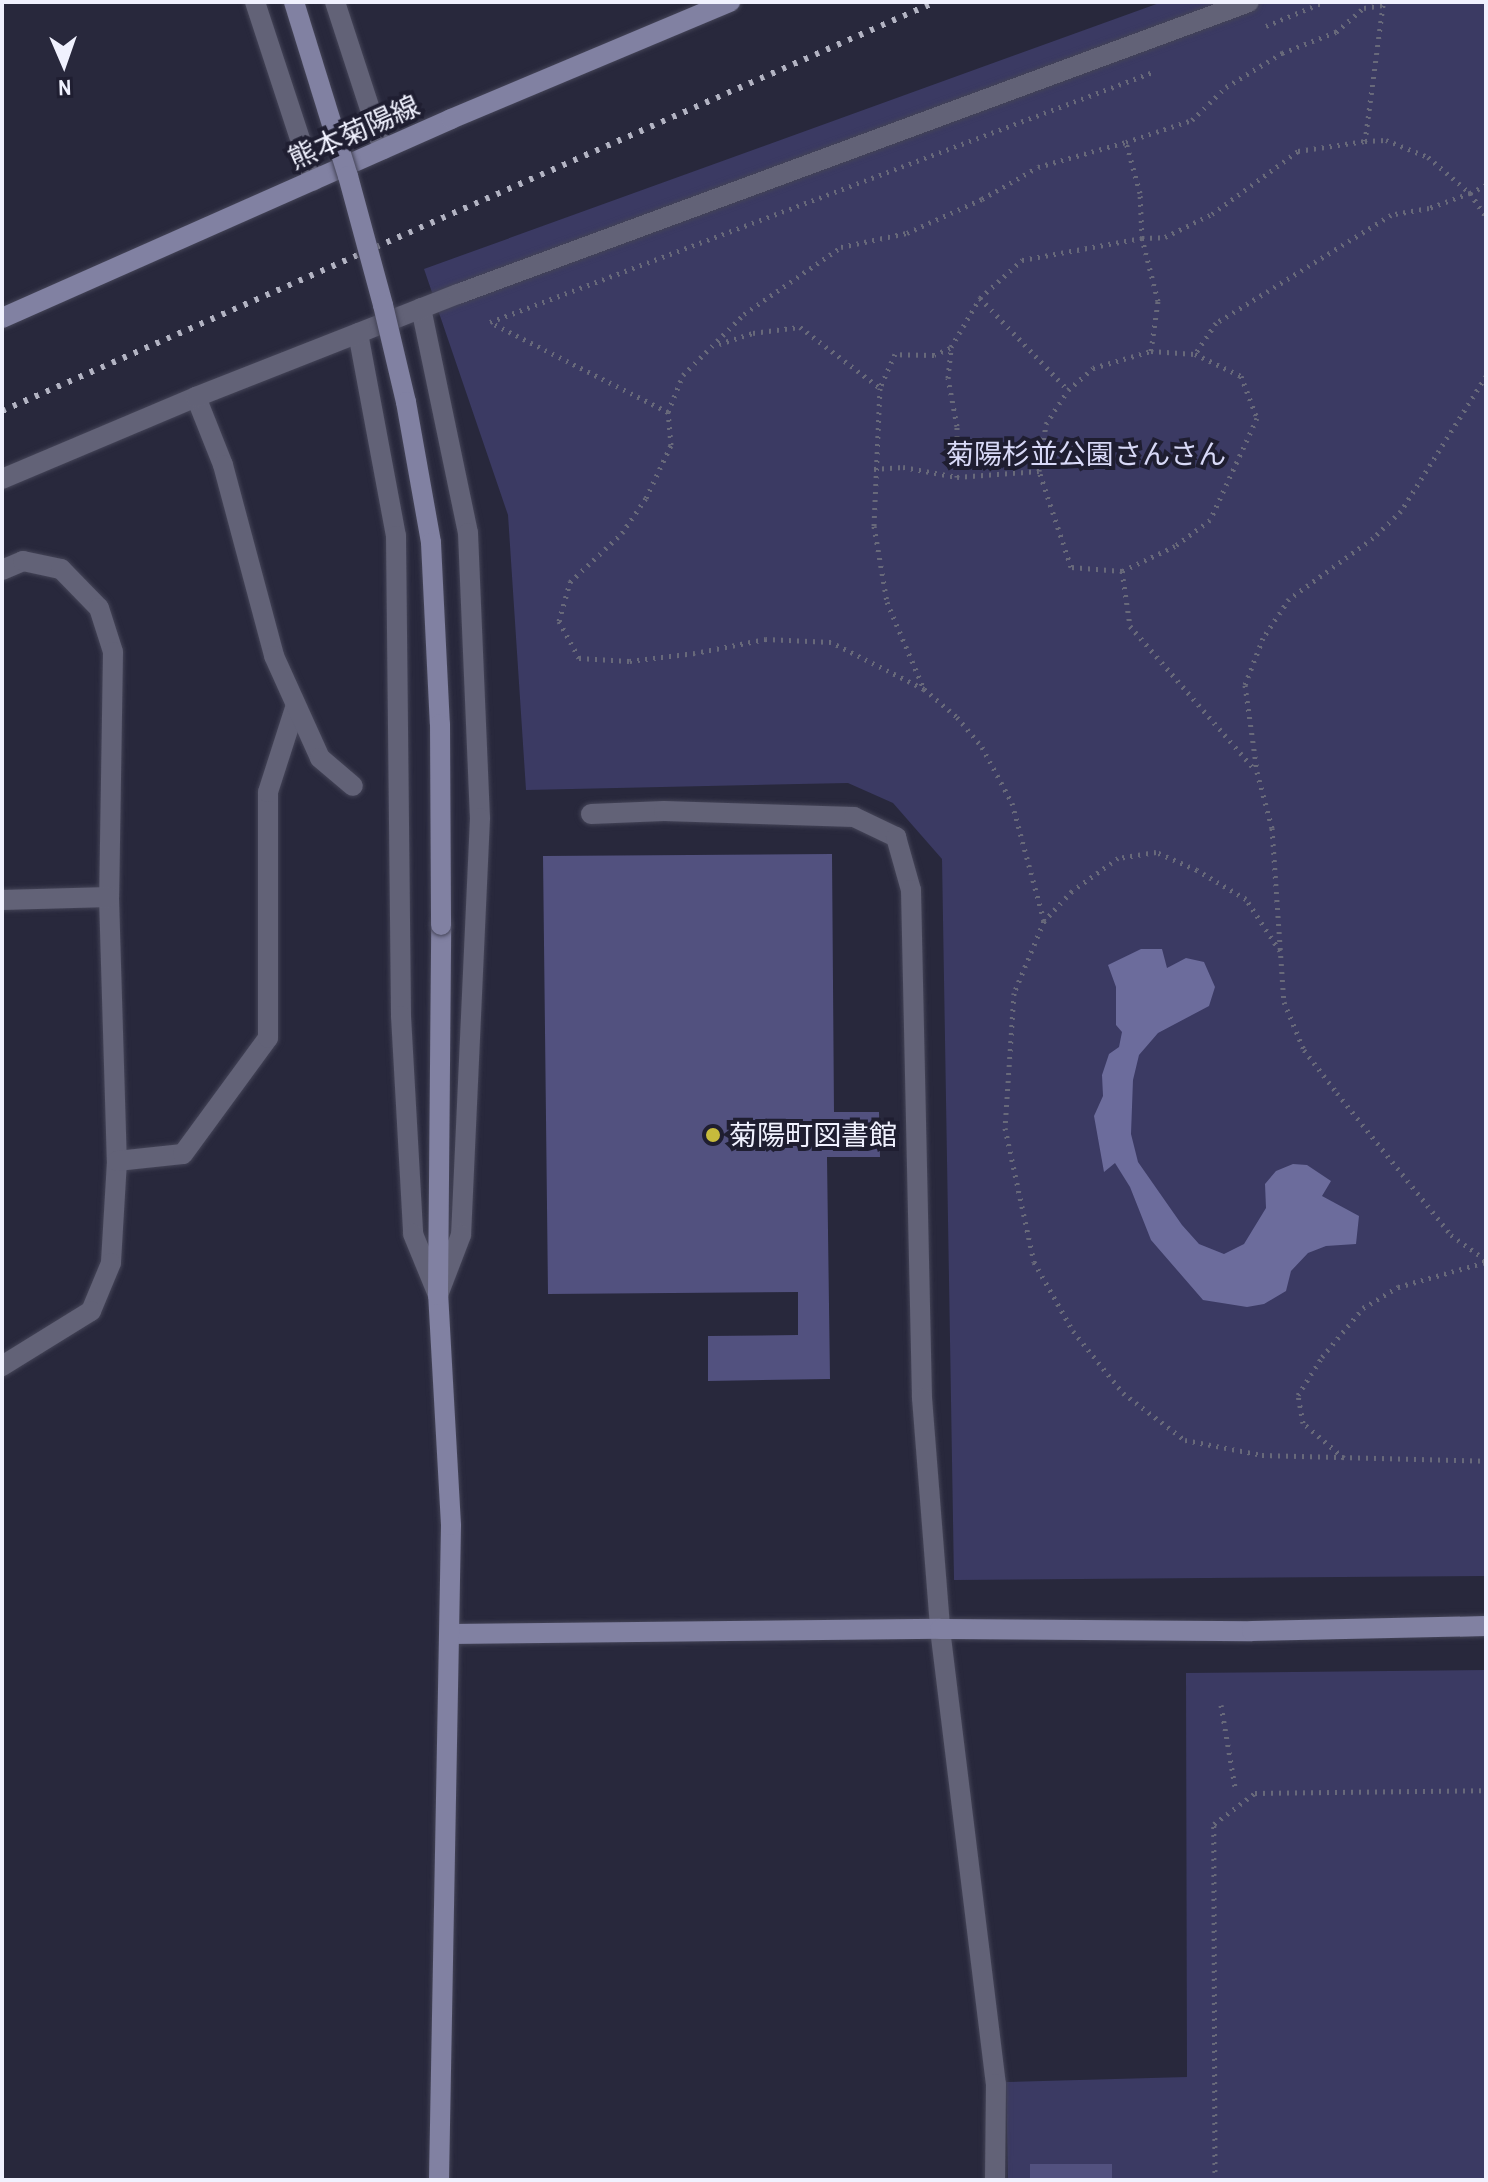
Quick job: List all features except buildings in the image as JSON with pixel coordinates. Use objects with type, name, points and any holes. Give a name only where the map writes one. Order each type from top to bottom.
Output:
[{"type":"street","points":[[255,2],[314,181]]},
{"type":"street","points":[[294,2],[348,176],[383,305],[406,402],[431,543],[440,724],[438,1295],[451,1525],[439,2180]]},
{"type":"street","points":[[335,2],[383,149]]},
{"type":"street","name":"熊本菊陽線","points":[[2,318],[383,149],[730,2]]},
{"type":"street","points":[[2,479],[196,397],[421,308],[1249,2]]},
{"type":"street","points":[[421,308],[468,533],[480,818],[461,1235],[438,1295]]},
{"type":"street","points":[[358,333],[396,536],[401,1016],[412,1218],[413,1234],[438,1295]]},
{"type":"street","points":[[196,397],[223,465],[274,656],[320,758],[353,786]]},
{"type":"street","points":[[2,570],[23,561],[61,569],[99,608],[113,652],[109,897],[117,1161],[111,1263],[91,1311],[2,1366]]},
{"type":"street","points":[[117,1161],[183,1154],[268,1038],[268,792],[296,705]]},
{"type":"street","points":[[591,814],[664,811],[854,817],[896,837],[911,890],[922,1398],[940,1629],[996,2084],[995,2180]]},
{"type":"street","points":[[2,900],[109,897]]},
{"type":"street","points":[[450,1634],[940,1629],[1252,1631],[1486,1626]]},
{"type":"path","points":[[1251,32],[1324,2]]},
{"type":"path","points":[[1044,921],[1012,803],[982,747],[957,717],[924,689],[831,642],[766,639],[695,653],[629,661],[579,658],[559,621],[570,582],[622,533],[646,498],[671,445],[668,412],[683,375],[744,314],[841,247],[907,233],[982,199],[1038,167],[1192,120],[1226,87],[1282,53],[1336,32],[1364,8],[1383,5],[1365,141]]},
{"type":"path","points":[[668,412],[490,322],[1164,67]]},
{"type":"path","points":[[957,477],[957,426],[948,378],[951,347],[980,298],[1022,260],[1142,238],[1165,237],[1212,214],[1298,151],[1365,141],[1386,140],[1428,157],[1470,193],[1486,217]]},
{"type":"path","points":[[1126,142],[1140,193],[1142,238],[1158,301],[1151,351]]},
{"type":"path","points":[[1195,354],[1216,323],[1391,215],[1429,208],[1486,185]]},
{"type":"path","points":[[980,298],[1068,390]]},
{"type":"path","points":[[717,344],[753,333],[800,327],[880,388]]},
{"type":"path","points":[[924,689],[887,602],[874,526],[874,469],[880,388],[895,354],[934,355],[951,347]]},
{"type":"path","points":[[1151,351],[1195,354],[1241,376],[1257,418],[1210,520],[1175,546],[1122,571],[1071,567],[1039,471],[1046,424],[1068,390],[1093,368],[1151,351]]},
{"type":"path","points":[[1486,376],[1401,511],[1373,538],[1289,599],[1263,638],[1245,685],[1257,772],[1272,828],[1284,1002],[1304,1050],[1451,1235],[1486,1261]]},
{"type":"path","points":[[874,469],[903,467],[957,477],[1039,471]]},
{"type":"path","points":[[1122,571],[1130,626],[1257,772]]},
{"type":"path","points":[[1280,951],[1246,899],[1197,870],[1156,852],[1118,858],[1072,891],[1044,921],[1014,993],[1005,1128],[1034,1262],[1073,1331],[1123,1393],[1185,1440],[1262,1455],[1486,1461]]},
{"type":"path","points":[[1345,1459],[1303,1423],[1298,1395],[1322,1357],[1363,1308],[1398,1287],[1486,1261]]},
{"type":"path","points":[[1221,1705],[1235,1787]]},
{"type":"path","points":[[1215,2180],[1214,1824],[1255,1793],[1486,1790]]},
{"type":"green space","name":"菊陽杉並公園さんさん","points":[[1162,2],[1486,2],[1486,1576],[954,1580],[942,859],[893,803],[848,783],[526,790],[508,515],[424,269]]},
{"type":"green space","points":[[1486,1670],[1486,2180],[1008,2180],[1006,2082],[1187,2077],[1186,1673]]},
{"type":"water","points":[[1141,949],[1162,949],[1167,968],[1186,958],[1204,962],[1215,987],[1209,1006],[1158,1033],[1139,1055],[1133,1080],[1131,1134],[1138,1162],[1182,1225],[1199,1244],[1224,1254],[1244,1244],[1266,1208],[1265,1184],[1276,1171],[1293,1164],[1307,1165],[1331,1181],[1322,1196],[1359,1216],[1356,1244],[1326,1246],[1308,1253],[1291,1271],[1286,1291],[1264,1304],[1247,1307],[1203,1300],[1151,1240],[1130,1187],[1115,1163],[1104,1172],[1094,1116],[1103,1096],[1102,1075],[1109,1054],[1119,1047],[1122,1032],[1116,1025],[1116,987],[1108,965]]},
{"type":"railway","points":[[2,411],[935,2]]},
{"type":"place","name":"菊陽町図書館","points":[[713,1135]]}]
